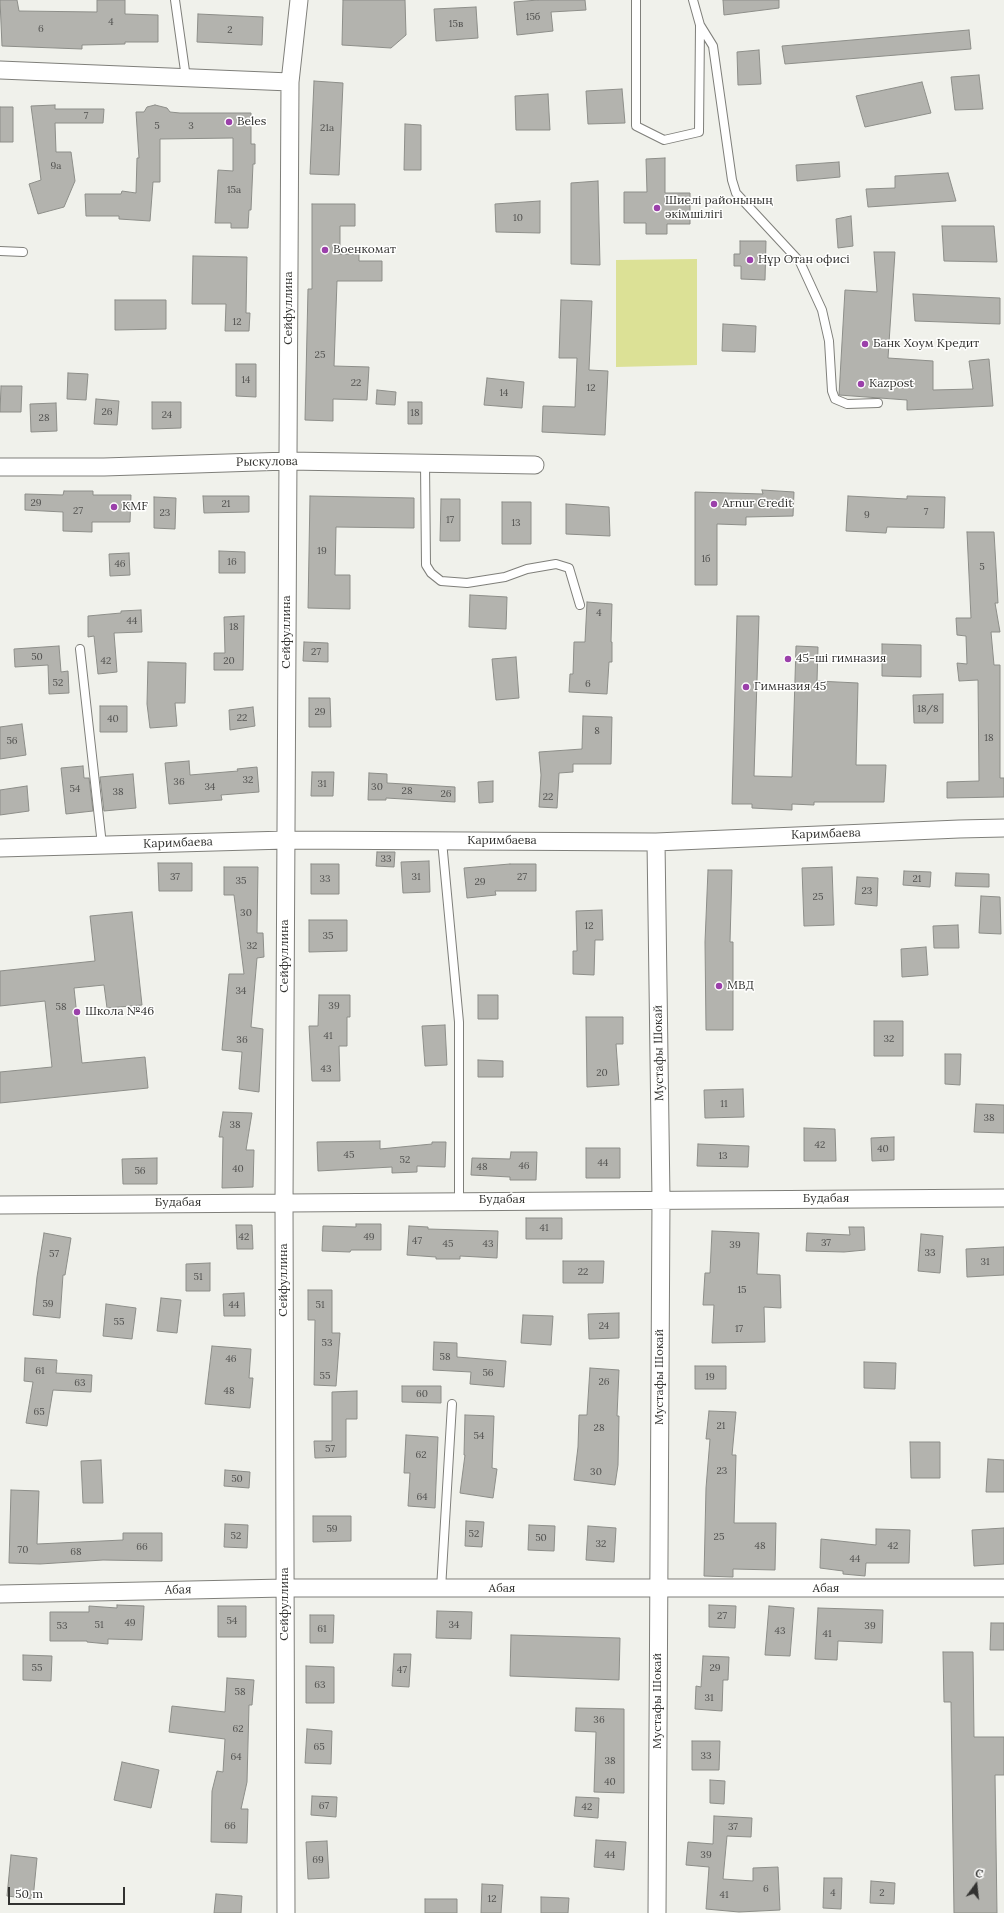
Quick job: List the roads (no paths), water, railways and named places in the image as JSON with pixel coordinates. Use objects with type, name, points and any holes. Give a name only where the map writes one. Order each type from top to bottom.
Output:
[{"type":"street","name":"Сейфуллина","points":[[286,1913],[284,1202],[290,82],[299,0]]},
{"type":"street","points":[[0,70],[290,82]]},
{"type":"street","name":"Рыскулова","points":[[0,467],[104,467],[288,461],[535,465]]},
{"type":"street","name":"Каримбаева","points":[[0,848],[286,840],[656,842],[1004,828]]},
{"type":"street","name":"Мустафы Шокай","points":[[656,842],[661,1199],[656,1913]]},
{"type":"street","name":"Будабая","points":[[0,1205],[661,1199],[1004,1198]]},
{"type":"street","name":"Абая","points":[[0,1594],[285,1588],[1004,1588]]},
{"type":"lane","points":[[175,0],[186,78]]},
{"type":"lane","points":[[636,0],[636,126],[664,140],[699,132],[700,25]]},
{"type":"lane","points":[[693,0],[700,25],[713,46],[732,180],[736,193],[800,262],[822,310],[829,341],[832,391],[835,399],[847,404],[878,403]]},
{"type":"lane","points":[[0,251],[23,252]]},
{"type":"lane","points":[[425,463],[426,565],[431,573],[441,581],[467,583],[505,577],[528,569],[556,564],[569,568],[580,605]]},
{"type":"lane","points":[[80,649],[102,845]]},
{"type":"lane","points":[[442,840],[459,1022],[459,1201]]},
{"type":"lane","points":[[441,1589],[452,1404]]},
{"type":"place","name":"Beles","points":[[229,122]]},
{"type":"place","name":"Шиелі районының әкімшілігі","points":[[657,208]]},
{"type":"place","name":"Военкомат","points":[[325,250]]},
{"type":"place","name":"Нұр Отан офисі","points":[[750,260]]},
{"type":"place","name":"Банк Хоум Кредит","points":[[865,344]]},
{"type":"place","name":"Kazpost","points":[[861,384]]},
{"type":"place","name":"Arnur Credit","points":[[714,504]]},
{"type":"place","name":"KMF","points":[[114,507]]},
{"type":"place","name":"45-ші гимназия","points":[[788,659]]},
{"type":"place","name":"Гимназия 45","points":[[746,687]]},
{"type":"place","name":"МВД","points":[[719,986]]},
{"type":"place","name":"Школа №46","points":[[77,1012]]}]
